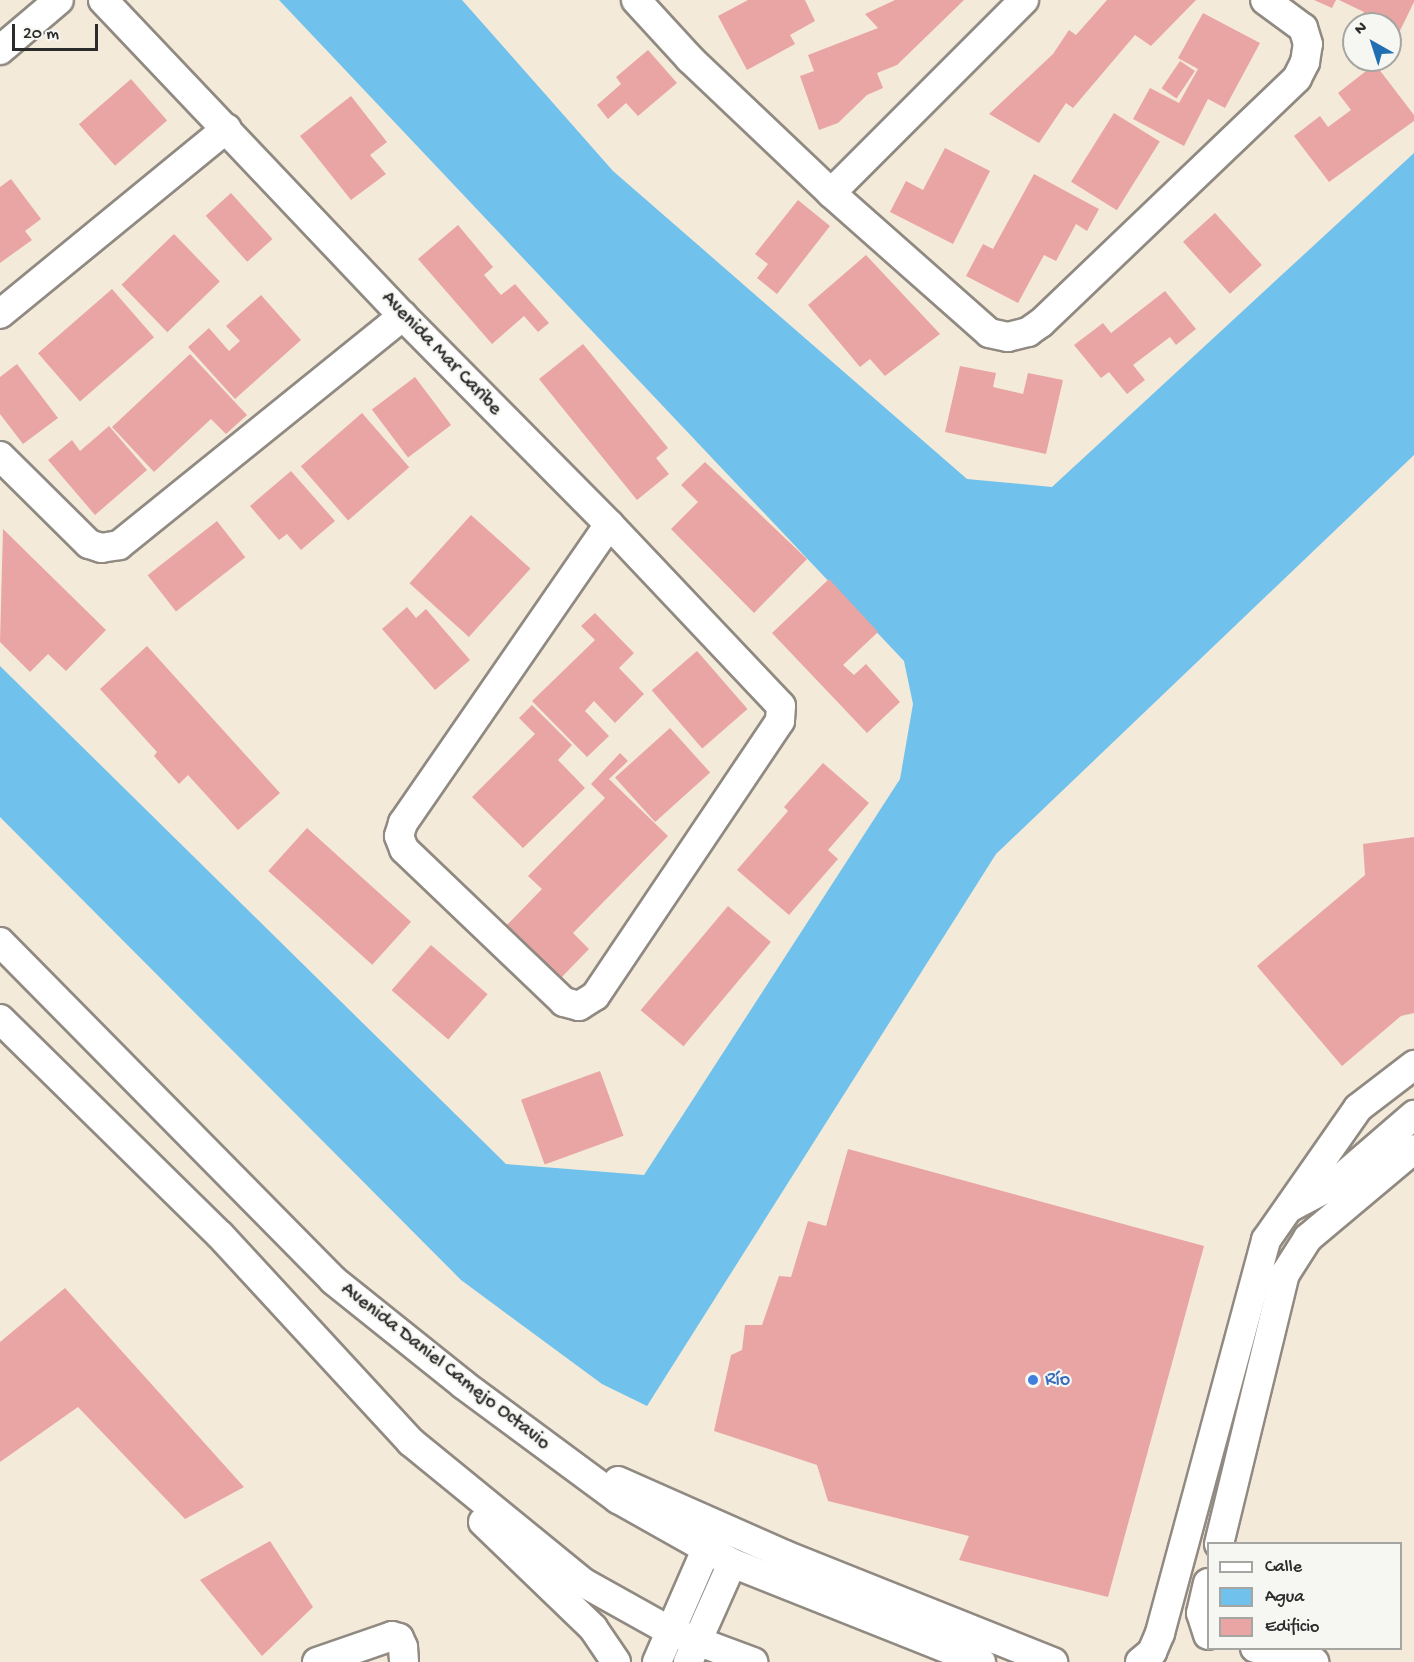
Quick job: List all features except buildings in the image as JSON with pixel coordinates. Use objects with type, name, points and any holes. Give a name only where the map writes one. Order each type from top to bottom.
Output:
[{"type":"street","points":[[0,50],[59,0]]},
{"type":"street","name":"Avenida Mar Caribe","points":[[103,0],[403,316],[609,524],[781,706],[780,721],[595,996],[579,1006],[564,1002],[404,849],[399,836],[403,823],[609,524]]},
{"type":"street","points":[[831,193],[1024,0]]},
{"type":"street","points":[[646,4],[831,193],[989,333],[1008,337],[1028,332],[1297,78],[1305,62],[1308,44],[1303,28],[1265,0]]},
{"type":"street","points":[[0,314],[226,128]]},
{"type":"street","points":[[0,456],[89,544],[101,548],[119,545],[403,316]]},
{"type":"street","name":"Avenida Daniel Camejo Octavio","points":[[0,942],[333,1280],[618,1498],[732,1563],[981,1662]]},
{"type":"street","points":[[0,1020],[220,1235],[516,1557],[593,1628],[616,1662]]},
{"type":"street","points":[[1140,1662],[1152,1652],[1160,1633],[1266,1240],[1358,1108],[1414,1065]]},
{"type":"street","points":[[1286,1210],[1334,1184],[1414,1115]]},
{"type":"street","points":[[1219,1542],[1285,1274],[1296,1255],[1321,1226],[1414,1149]]},
{"type":"street","points":[[1216,1430],[1245,1438]]},
{"type":"street","points":[[411,1442],[584,1583],[670,1631],[692,1652],[753,1662]]},
{"type":"street","points":[[553,1450],[785,1555],[1053,1662]]},
{"type":"street","points":[[657,1662],[706,1550]]},
{"type":"street","points":[[692,1652],[732,1563]]},
{"type":"street","points":[[1207,1590],[1201,1613],[1207,1630]]},
{"type":"street","points":[[317,1662],[392,1636],[399,1638],[403,1647],[404,1662]]},
{"type":"street","points":[[1263,1650],[1314,1662]]},
{"type":"water","points":[[279,0],[462,0],[613,171],[967,479],[1052,487],[1414,153],[1414,455],[996,854],[647,1406],[602,1384],[461,1280],[0,817],[0,666],[506,1164],[644,1175],[900,779],[913,704],[904,661]]},
{"type":"place","name":"Río","points":[[1033,1380]]}]
